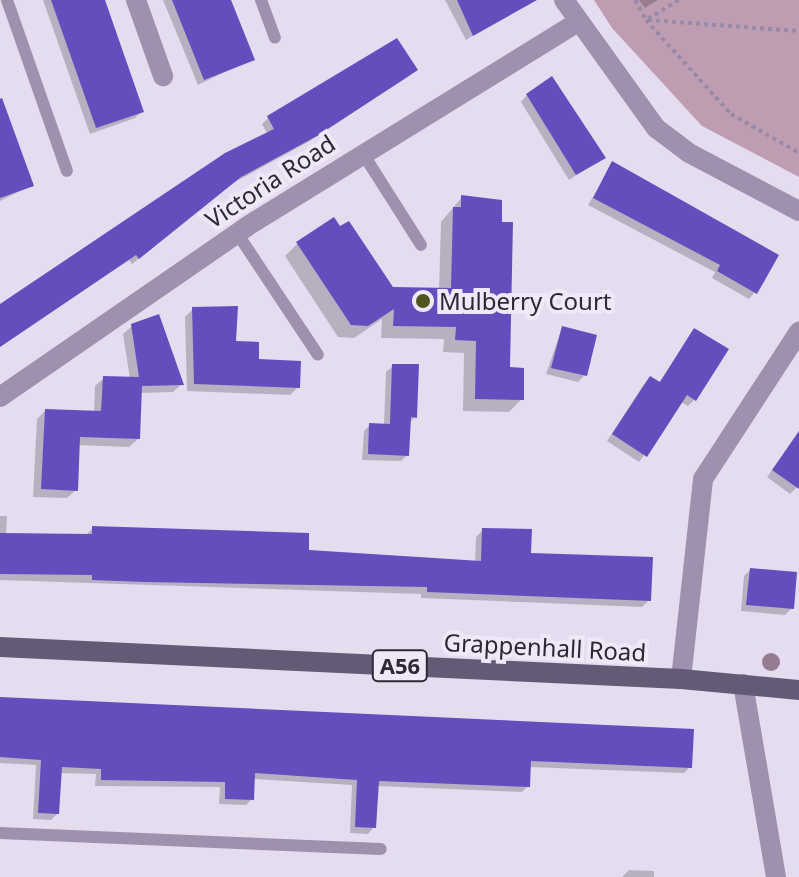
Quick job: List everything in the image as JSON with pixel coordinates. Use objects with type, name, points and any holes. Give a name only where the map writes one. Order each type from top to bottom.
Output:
[{"type":"main road","name":"Grappenhall Road","points":[[0,647],[681,679],[799,690]]},
{"type":"street","points":[[136,0],[163,76]]},
{"type":"street","points":[[564,0],[656,128],[689,153],[799,211]]},
{"type":"street","name":"Victoria Road","points":[[0,397],[237,233],[362,152],[578,22]]},
{"type":"street","points":[[681,679],[703,479],[799,332]]},
{"type":"street","points":[[743,684],[776,877]]},
{"type":"lane","points":[[7,0],[67,171]]},
{"type":"lane","points":[[261,0],[275,38]]},
{"type":"lane","points":[[0,30],[15,24]]},
{"type":"lane","points":[[362,152],[421,245]]},
{"type":"lane","points":[[237,233],[318,355]]},
{"type":"lane","points":[[0,833],[381,849]]},
{"type":"path","points":[[635,0],[646,20],[731,114],[799,153]]},
{"type":"path","points":[[646,20],[678,0]]},
{"type":"path","points":[[646,20],[799,31]]},
{"type":"shaded area","points":[[594,0],[799,0],[799,177],[702,126],[612,28]]},
{"type":"building","points":[[51,0],[105,0],[144,112],[96,128]]},
{"type":"building","points":[[172,0],[231,0],[255,60],[204,80]]},
{"type":"building","points":[[457,0],[537,0],[473,36]]},
{"type":"building","points":[[397,38],[418,70],[317,136],[241,177],[139,259],[136,255],[0,347],[0,304],[225,153],[274,129],[267,116]]},
{"type":"building","points":[[552,76],[606,158],[576,175],[526,94]]},
{"type":"building","points":[[0,99],[34,186],[0,198]]},
{"type":"building","points":[[612,161],[779,255],[757,294],[717,271],[720,265],[593,198]]},
{"type":"building","name":"Mulberry Court","points":[[461,195],[502,200],[502,222],[513,222],[510,367],[524,368],[524,400],[475,399],[476,341],[455,340],[456,327],[393,326],[394,309],[368,326],[351,325],[296,242],[334,217],[340,226],[349,221],[393,287],[451,288],[453,207],[461,207]]},
{"type":"building","points":[[238,306],[236,341],[259,342],[259,359],[301,361],[300,388],[194,384],[192,307]]},
{"type":"building","points":[[159,314],[184,385],[142,386],[140,439],[80,437],[78,491],[41,489],[45,409],[101,411],[103,376],[139,377],[131,324]]},
{"type":"building","points":[[562,326],[597,335],[587,376],[551,368]]},
{"type":"building","points":[[694,328],[729,349],[696,401],[687,395],[647,457],[612,434],[650,376],[660,382]]},
{"type":"building","points":[[392,364],[419,364],[417,418],[411,417],[409,456],[368,454],[369,423],[390,424]]},
{"type":"building","points":[[799,431],[799,489],[772,470]]},
{"type":"building","points":[[92,526],[309,533],[309,550],[481,561],[482,528],[532,529],[531,553],[653,557],[651,601],[427,592],[427,587],[145,582],[92,580],[92,575],[0,574],[0,533],[92,534]]},
{"type":"building","points":[[750,568],[797,572],[794,609],[746,605]]},
{"type":"building","points":[[0,697],[694,729],[692,768],[531,761],[530,787],[379,781],[376,828],[355,827],[357,780],[255,773],[254,800],[225,799],[225,782],[101,780],[101,769],[62,767],[59,814],[38,813],[41,760],[0,757]]},
{"type":"place","name":"Mulberry Court","points":[[423,301]]}]
